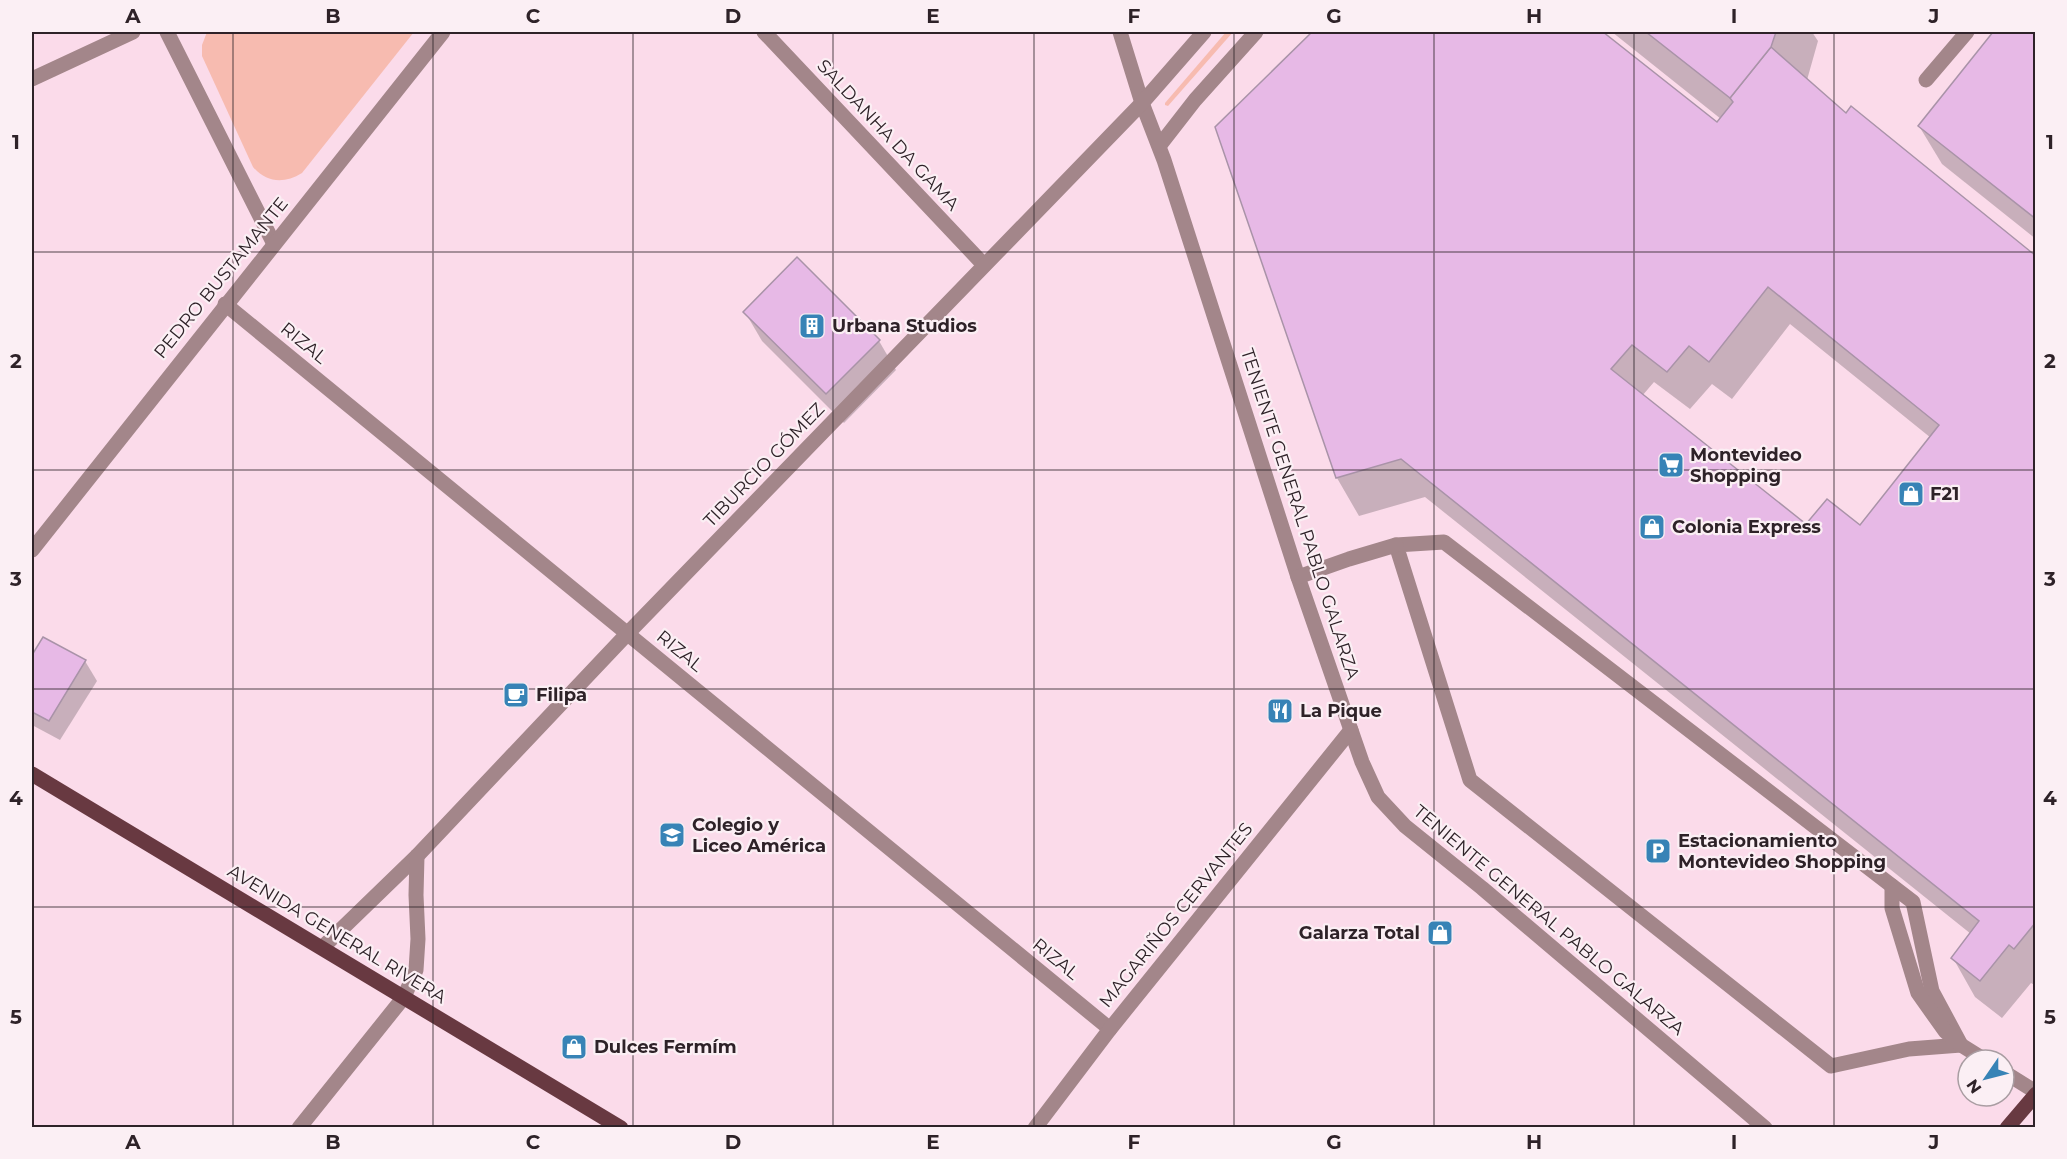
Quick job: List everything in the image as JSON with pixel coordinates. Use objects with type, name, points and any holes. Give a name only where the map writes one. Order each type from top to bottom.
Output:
[{"type":"main road","name":"AVENIDA GENERAL RIVERA","points":[[32,774],[621,1128]]},
{"type":"main road","points":[[2007,1128],[2036,1093]]},
{"type":"street","points":[[32,79],[133,32]]},
{"type":"street","points":[[167,32],[274,244]]},
{"type":"street","name":"PEDRO BUSTAMANTE","points":[[32,550],[442,32]]},
{"type":"street","name":"SALDANHA DA GAMA","points":[[764,32],[984,265]]},
{"type":"street","name":"TENIENTE GENERAL PABLO GALARZA","points":[[1120,32],[1142,103],[1160,145],[1298,577],[1351,730],[1378,797],[1405,826],[1482,888],[1765,1128]]},
{"type":"street","name":"TIBURCIO GÓMEZ","points":[[323,947],[417,856],[628,633],[1142,103],[1204,32]]},
{"type":"street","points":[[1160,145],[1195,100],[1256,32]]},
{"type":"street","points":[[1926,80],[1966,32]]},
{"type":"street","name":"RIZAL","points":[[225,304],[1110,1029]]},
{"type":"street","points":[[1298,577],[1396,545],[1444,542],[1913,902],[1932,991],[1961,1045]]},
{"type":"street","points":[[1396,545],[1470,780],[1831,1066],[1909,1048],[1961,1045]]},
{"type":"street","name":"MAGARIÑOS CERVANTES","points":[[1035,1128],[1110,1029],[1351,730]]},
{"type":"street","points":[[299,1128],[404,997],[416,970],[417,856]]},
{"type":"street","points":[[1892,886],[1892,908],[1918,993],[1944,1031],[1966,1048]]},
{"type":"street","points":[[2016,1080],[2036,1093]]},
{"type":"shaded area","points":[[207,32],[414,32],[302,173],[289,179],[276,180],[264,176],[253,167],[202,56],[202,45]]},
{"type":"shaded area","points":[[1226,32],[1233,32],[1168,106],[1165,105],[1165,103]]},
{"type":"building","points":[[1312,32],[1603,32],[1717,122],[1733,102],[1730,98],[1771,47],[1846,113],[1851,106],[2036,256],[2036,922],[2014,949],[2009,945],[1980,981],[1951,958],[1979,921],[1401,459],[1336,478],[1215,127]],"holes":[[[1768,287],[1939,425],[1860,525],[1827,499],[1806,524],[1611,369],[1632,345],[1667,372],[1689,346],[1709,362]]]},
{"type":"building","points":[[1646,32],[1776,32],[1771,47],[1730,98]]},
{"type":"building","points":[[1993,32],[2036,32],[2036,219],[1918,126]]},
{"type":"building","name":"Urbana Studios","points":[[797,257],[880,340],[826,394],[743,312]]},
{"type":"building","points":[[43,637],[86,660],[49,721],[32,712],[32,655]]},
{"type":"place","name":"Urbana Studios","points":[[812,326]]},
{"type":"place","name":"Montevideo Shopping","points":[[1671,465]]},
{"type":"place","name":"F21","points":[[1911,494]]},
{"type":"place","name":"Colonia Express","points":[[1652,527]]},
{"type":"place","name":"Filipa","points":[[516,695]]},
{"type":"place","name":"La Pique","points":[[1280,711]]},
{"type":"place","name":"Colegio y Liceo América","points":[[672,835]]},
{"type":"place","name":"Estacionamiento Montevideo Shopping","points":[[1658,851]]},
{"type":"place","name":"Galarza Total","points":[[1440,933]]},
{"type":"place","name":"Dulces Fermím","points":[[574,1047]]}]
